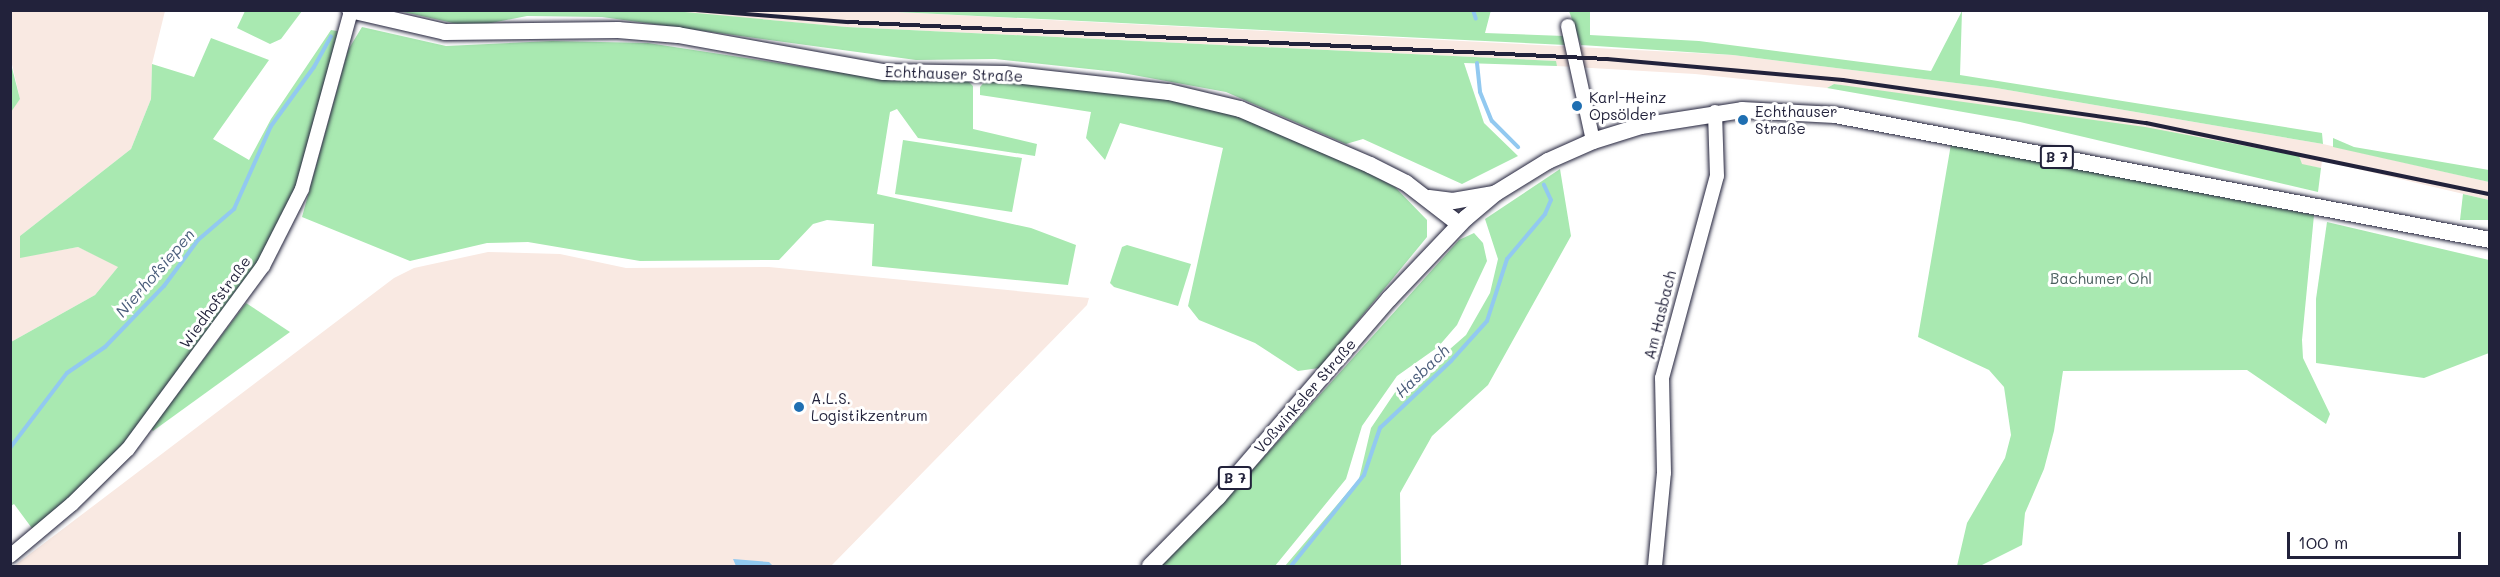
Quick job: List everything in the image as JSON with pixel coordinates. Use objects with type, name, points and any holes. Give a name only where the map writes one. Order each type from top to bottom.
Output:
[{"type":"main road","name":"Echthauser Straße","points":[[351,11],[445,32],[618,30],[666,34],[884,72],[1005,74],[1169,92],[1258,116],[1370,165],[1427,198],[1459,224]]},
{"type":"main road","name":"B 7","points":[[1459,224],[1496,193],[1532,170],[1593,141],[1641,126],[1715,112],[1797,110],[1835,115],[2490,240]]},
{"type":"main road","points":[[1427,198],[1453,201],[1496,193]]},
{"type":"main road","name":"Voßwinkeler Straße","points":[[1150,567],[1218,497],[1389,299],[1459,224]]},
{"type":"street","name":"Wiedhofstraße","points":[[10,556],[104,475],[128,449],[268,258],[302,189],[351,11]]},
{"type":"street","points":[[1568,26],[1593,141]]},
{"type":"street","name":"Am Hasbach","points":[[1655,567],[1664,473],[1662,378],[1716,176],[1715,112]]},
{"type":"shaded area","points":[[11,11],[165,11],[152,64],[151,99],[131,149],[20,236],[21,257],[78,247],[119,266],[95,295],[11,342],[10,112],[20,99],[11,60]]},
{"type":"shaded area","points":[[663,11],[877,11],[1733,55],[1996,88],[2323,144],[2489,182],[2489,200],[2322,161],[2321,168],[1834,84],[1827,88],[1695,74],[1557,66],[1555,61],[847,27]]},
{"type":"shaded area","points":[[488,252],[560,254],[626,268],[769,267],[1089,298],[1087,305],[831,566],[14,566],[394,278],[414,268]]},
{"type":"green space","points":[[245,10],[302,11],[281,39],[270,44],[237,28]]},
{"type":"green space","points":[[663,10],[847,27],[1556,61],[1557,66],[1464,63],[1484,123],[1518,156],[1462,184],[1363,139],[1346,144],[1226,92],[1117,72],[995,59],[916,60],[602,17],[527,16],[471,27],[399,11]]},
{"type":"green space","points":[[1491,10],[1485,33],[1564,36],[1566,45],[877,11]]},
{"type":"green space","points":[[1569,11],[1590,11],[1590,35],[1699,41],[1931,71],[1962,11],[1960,75],[2322,133],[2323,144],[1996,88],[1733,55],[1581,45]]},
{"type":"green space","points":[[362,27],[446,46],[552,41],[648,43],[897,81],[967,80],[973,86],[973,129],[1037,144],[1035,156],[918,138],[897,109],[890,112],[877,194],[1031,228],[1076,245],[1068,285],[872,266],[874,224],[827,220],[813,224],[779,260],[640,261],[528,242],[487,243],[410,261],[302,217],[348,50]]},
{"type":"green space","points":[[331,30],[337,31],[338,47],[298,189],[260,260],[118,454],[34,531],[14,504],[11,506],[11,342],[95,295],[118,267],[78,247],[20,258],[20,236],[131,149],[151,99],[152,64],[194,77],[211,38],[269,60],[213,139],[249,160],[271,119]]},
{"type":"green space","points":[[10,60],[20,99],[11,112],[10,112]]},
{"type":"green space","points":[[987,79],[1130,94],[1215,108],[1330,153],[1395,187],[1427,220],[1427,237],[1319,368],[1298,371],[1255,343],[1199,320],[1188,306],[1223,148],[1120,123],[1105,160],[1086,138],[1091,112],[980,95],[980,87]]},
{"type":"green space","points":[[1834,84],[2145,127],[2299,156],[2302,164],[2321,168],[2318,192],[2020,122],[1827,88]]},
{"type":"green space","points":[[2333,138],[2354,147],[2489,170],[2489,182],[2333,147]]},
{"type":"green space","points":[[903,140],[1022,158],[1012,212],[895,194]]},
{"type":"green space","name":"Bachumer Ohl","points":[[1951,144],[2314,215],[2302,340],[2303,358],[2330,414],[2326,424],[2247,370],[2063,371],[2054,431],[2044,469],[2025,513],[2022,545],[1980,566],[1957,566],[1967,523],[2005,458],[2011,435],[2004,387],[1989,370],[1918,337]]},
{"type":"green space","points":[[1560,169],[1571,236],[1488,385],[1432,436],[1400,493],[1401,566],[1285,566],[1359,479],[1371,428],[1402,382],[1442,356],[1466,335],[1490,293],[1498,259],[1485,219]]},
{"type":"green space","points":[[2463,194],[2489,200],[2489,220],[2460,220]]},
{"type":"green space","points":[[2327,222],[2489,260],[2489,353],[2424,378],[2316,363],[2316,299]]},
{"type":"green space","points":[[1474,233],[1483,243],[1487,261],[1457,325],[1438,347],[1397,376],[1362,426],[1346,479],[1275,566],[1159,566],[1228,497],[1459,240]]},
{"type":"green space","points":[[1127,245],[1191,264],[1178,306],[1114,287],[1110,283],[1122,247]]},
{"type":"green space","points":[[246,303],[290,332],[153,431],[151,429]]},
{"type":"water","points":[[733,559],[769,562],[773,566],[736,566]]},
{"type":"waterway","name":"Hasbach","points":[[1473,10],[1476,19]]},
{"type":"waterway","name":"Nierhofsiepen","points":[[10,448],[67,373],[105,347],[164,286],[198,240],[234,209],[271,126],[314,67],[331,36]]},
{"type":"waterway","name":"Hasbach","points":[[1477,63],[1480,92],[1492,121],[1518,147]]},
{"type":"waterway","name":"Hasbach","points":[[1291,566],[1364,475],[1380,428],[1451,361],[1487,321],[1507,259],[1545,214],[1551,200],[1544,185]]},
{"type":"railway","points":[[694,10],[848,22],[1607,59],[1843,80],[2146,123],[2490,194]]},
{"type":"place","name":"Karl-Heinz Opsölder","points":[[1577,106]]},
{"type":"place","name":"Echthauser Straße","points":[[1743,120]]},
{"type":"place","name":"A.L.S. Logistikzentrum","points":[[799,407]]}]
